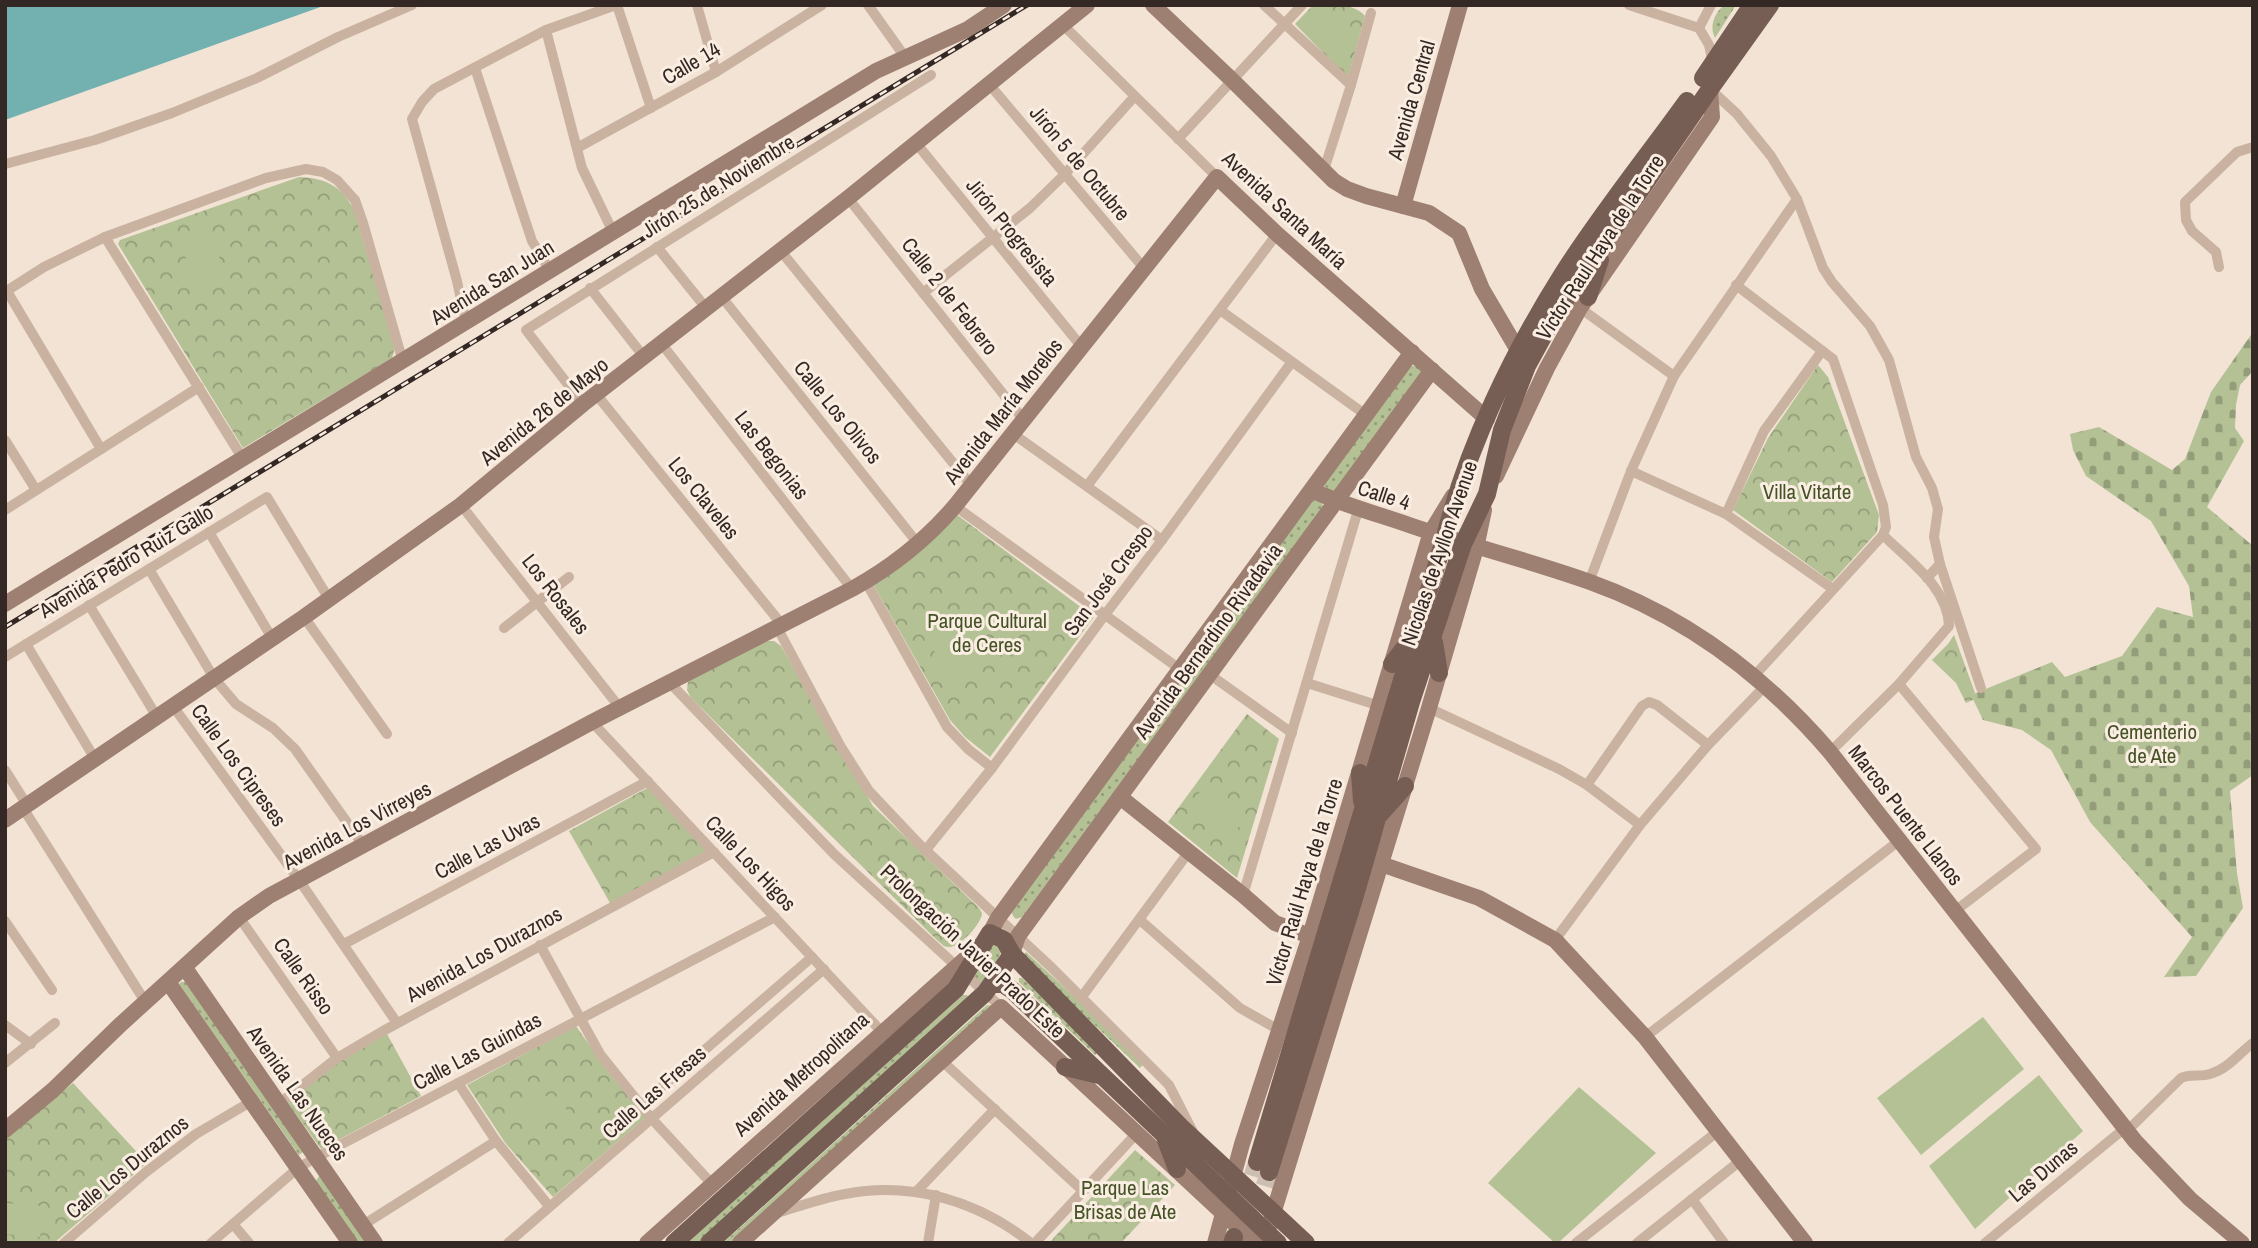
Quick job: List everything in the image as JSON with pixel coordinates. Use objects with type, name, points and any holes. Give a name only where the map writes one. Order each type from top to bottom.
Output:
[{"type":"main road","name":"Nicolas de Ayllon Avenue","points":[[1424,636],[1469,546],[1487,494],[1502,430],[1527,366],[1555,315],[1770,5]]},
{"type":"main road","name":"Nicolas de Ayllon Avenue","points":[[1263,1167],[1424,636],[1438,535],[1487,419],[1519,352],[1564,272],[1713,64],[1747,9]]},
{"type":"main road","points":[[1584,302],[1607,239]]},
{"type":"main road","points":[[1392,664],[1424,636],[1439,673]]},
{"type":"main road","points":[[1360,773],[1370,814],[1405,786]]},
{"type":"main road","name":"Prolongación Javier Prado Este","points":[[991,930],[1004,940],[1012,954],[1097,1039],[1129,1076],[1306,1243]]},
{"type":"main road","name":"Avenida Metropolitana","points":[[674,1243],[956,989],[960,970],[991,930]]},
{"type":"main road","points":[[709,1243],[989,988],[1012,954]]},
{"type":"main road","name":"Prolongación Javier Prado Este","points":[[989,988],[1003,984],[1012,990],[1163,1134],[1226,1203],[1266,1240]]},
{"type":"main road","points":[[1065,1067],[1103,1076]]},
{"type":"main road","points":[[1163,1134],[1177,1169]]},
{"type":"street","points":[[5,164],[95,140],[172,113],[257,78],[338,37],[412,5]]},
{"type":"street","points":[[466,323],[412,119],[422,102],[434,89],[546,30],[616,5],[651,108]]},
{"type":"street","points":[[697,5],[716,72]]},
{"type":"street","name":"Calle 14","points":[[577,148],[716,72],[822,5]]},
{"type":"street","points":[[868,5],[905,57]]},
{"type":"street","name":"Avenida San Juan","points":[[7,599],[403,362],[876,71],[968,29],[1004,5]]},
{"type":"street","name":"Avenida 26 de Mayo","points":[[6,818],[304,617],[461,505],[661,343],[706,308],[724,300],[780,250],[920,148],[989,84],[1087,5]]},
{"type":"street","points":[[1153,5],[1347,189],[1429,213],[1459,233],[1482,289],[1519,352]]},
{"type":"street","points":[[1264,5],[1352,85]]},
{"type":"street","points":[[1178,139],[1301,5]]},
{"type":"street","name":"Avenida Central","points":[[1403,206],[1460,5]]},
{"type":"street","points":[[1629,5],[1699,28],[1709,45],[1713,64]]},
{"type":"street","points":[[1699,28],[1712,5]]},
{"type":"street","points":[[1324,170],[1352,85],[1371,13]]},
{"type":"street","name":"Avenida Santa María","points":[[1062,24],[1277,234],[1487,419]]},
{"type":"street","points":[[546,30],[582,168],[613,232]]},
{"type":"street","points":[[475,68],[532,241],[550,271]]},
{"type":"street","name":"Jirón 25 de Noviembre","points":[[526,330],[931,75]]},
{"type":"street","name":"Jirón 5 de Octubre","points":[[989,84],[1143,267]]},
{"type":"street","points":[[1710,89],[1737,114],[1771,156],[1797,199],[1823,268],[1870,326],[1889,360],[1916,457],[1932,488],[1938,509],[1934,537],[1940,564],[1981,688]]},
{"type":"street","name":"Victor Raul Haya de la Torre","points":[[1487,494],[1547,368],[1584,302],[1712,117],[1710,89]]},
{"type":"street","points":[[923,293],[1030,208],[1064,175],[1134,97]]},
{"type":"street","points":[[2219,267],[2216,252],[2192,231],[2186,220],[2185,202],[2237,152],[2253,147]]},
{"type":"street","name":"Jirón Progresista","points":[[920,148],[1076,341]]},
{"type":"street","points":[[101,449],[6,291],[44,267],[105,237],[266,178],[306,169],[323,172],[337,180],[355,200],[403,362]]},
{"type":"street","name":"Avenida María Morelos","points":[[780,628],[888,569],[919,545],[955,506],[1023,419],[1076,341],[1143,267],[1217,177]]},
{"type":"street","name":"Calle 2 de Febrero","points":[[848,198],[1023,419]]},
{"type":"street","points":[[1589,582],[1631,471],[1674,376],[1797,199]]},
{"type":"street","points":[[1087,486],[1277,234]]},
{"type":"street","points":[[105,237],[243,459]]},
{"type":"street","points":[[657,247],[706,308]]},
{"type":"street","points":[[780,250],[971,485]]},
{"type":"street","points":[[1555,940],[1640,825],[1886,527],[1883,505],[1833,359],[1736,285]]},
{"type":"street","points":[[590,288],[644,357]]},
{"type":"street","name":"Calle Los Olivos","points":[[724,300],[919,545]]},
{"type":"street","points":[[1584,302],[1674,376]]},
{"type":"street","points":[[1220,310],[1366,415]]},
{"type":"street","name":"Los Claveles","points":[[526,330],[590,399],[780,628]]},
{"type":"street","name":"Las Begonias","points":[[661,343],[859,585],[947,727],[968,749],[992,768]]},
{"type":"street","points":[[1726,514],[1764,431],[1822,351]]},
{"type":"street","name":"Avenida Bernardino Rivadavia","points":[[991,930],[1412,352]]},
{"type":"street","name":"San José Crespo","points":[[925,851],[992,768],[1291,363]]},
{"type":"street","name":"Avenida Bernardino Rivadavia","points":[[1018,936],[1432,370]]},
{"type":"street","points":[[5,510],[199,387]]},
{"type":"street","points":[[1012,433],[1162,540]]},
{"type":"street","points":[[5,440],[36,490]]},
{"type":"street","points":[[1631,471],[1726,514],[1833,590]]},
{"type":"street","name":"Calle 4","points":[[1312,491],[1336,502],[1359,507],[1438,535]]},
{"type":"street","name":"Avenida Pedro Ruiz Gallo","points":[[5,657],[267,497],[329,599]]},
{"type":"street","name":"Los Rosales","points":[[461,505],[620,708]]},
{"type":"street","points":[[955,506],[1181,670]]},
{"type":"street","points":[[1243,895],[1359,507]]},
{"type":"street","points":[[209,532],[272,638]]},
{"type":"street","name":"Marcos Puente Llanos","points":[[1438,535],[1589,582],[1680,625],[1725,653],[1760,680],[1797,715],[1829,752],[2126,1129],[2171,1181],[2242,1243]]},
{"type":"street","name":"Víctor Raúl Haya de la Torre","points":[[1215,1243],[1392,664],[1438,535]]},
{"type":"street","points":[[1829,752],[1899,684],[1948,625],[1948,612],[1942,597],[1927,578],[1882,535]]},
{"type":"street","points":[[1266,1240],[1429,708],[1469,546]]},
{"type":"street","points":[[1927,578],[1940,564]]},
{"type":"street","points":[[149,569],[214,678],[236,704],[273,728],[295,749],[363,845]]},
{"type":"street","points":[[504,628],[569,577]]},
{"type":"street","points":[[89,605],[157,717]]},
{"type":"street","points":[[304,617],[387,734]]},
{"type":"street","name":"Avenida Los Virreyes","points":[[5,1129],[53,1090],[239,917],[269,896],[592,722],[780,628]]},
{"type":"street","name":"Prolongación Javier Prado Este","points":[[780,628],[856,771],[887,812],[925,851],[991,930],[1018,936],[1169,1086],[1200,1145]]},
{"type":"street","points":[[26,644],[95,759]]},
{"type":"street","points":[[1209,674],[1292,733]]},
{"type":"street","name":"Prolongación Javier Prado Este","points":[[670,683],[834,854],[960,970],[989,988],[1001,1007],[1177,1169],[1226,1203]]},
{"type":"street","points":[[1307,683],[1380,706]]},
{"type":"street","points":[[1899,684],[2036,849],[1955,911]]},
{"type":"street","points":[[1587,785],[1642,706],[1649,702],[1657,705],[1708,745]]},
{"type":"street","name":"Calle Los Cipreses","points":[[173,706],[299,880],[397,1023]]},
{"type":"street","points":[[1429,708],[1547,763],[1587,785],[1640,825]]},
{"type":"street","name":"Calle Los Higos","points":[[592,722],[882,1032]]},
{"type":"street","points":[[5,770],[146,1003]]},
{"type":"street","name":"Calle Las Uvas","points":[[344,944],[648,781]]},
{"type":"street","points":[[1120,797],[1275,923],[1310,936]]},
{"type":"street","points":[[1645,1037],[1900,840]]},
{"type":"street","name":"Avenida Los Duraznos","points":[[280,1103],[337,1058],[397,1023],[714,852]]},
{"type":"street","points":[[1082,998],[1188,853]]},
{"type":"street","points":[[1381,864],[1479,898],[1555,940],[1645,1037],[1805,1243]]},
{"type":"street","name":"Calle Risso","points":[[239,917],[337,1058]]},
{"type":"street","name":"Calle Las Guindas","points":[[211,1243],[298,1168],[317,1157],[775,917]]},
{"type":"street","points":[[1140,920],[1240,1008],[1279,1030]]},
{"type":"street","points":[[5,921],[52,990]]},
{"type":"street","points":[[1012,954],[1018,936]]},
{"type":"street","points":[[540,945],[600,1054],[652,1119],[712,1184]]},
{"type":"street","name":"Calle Las Fresas","points":[[641,1105],[812,957]]},
{"type":"street","name":"Avenida Las Nueces","points":[[185,968],[375,1243]]},
{"type":"street","name":"Calle Las Fresas","points":[[508,1243],[824,969]]},
{"type":"street","name":"Avenida Metropolitana","points":[[648,1243],[882,1032],[960,970]]},
{"type":"street","name":"Avenida Las Nueces","points":[[168,982],[350,1243]]},
{"type":"street","points":[[740,1243],[1001,1007]]},
{"type":"street","points":[[5,1063],[55,1023]]},
{"type":"street","points":[[5,1025],[31,1044]]},
{"type":"street","name":"Las Dunas","points":[[1985,1243],[2126,1129],[2181,1078],[2188,1075],[2201,1076],[2224,1069],[2253,1044]]},
{"type":"street","points":[[942,1061],[1082,1189]]},
{"type":"street","points":[[458,1083],[496,1141],[549,1206]]},
{"type":"street","name":"Calle Los Duraznos","points":[[64,1243],[146,1172],[197,1135],[252,1101]]},
{"type":"street","points":[[916,1192],[995,1109]]},
{"type":"street","points":[[1576,1243],[1717,1132]]},
{"type":"street","points":[[771,1214],[846,1194],[881,1190],[916,1192],[936,1195],[988,1214],[1033,1243],[1137,1133]]},
{"type":"street","points":[[363,1226],[496,1141]]},
{"type":"street","points":[[1637,1243],[1740,1161]]},
{"type":"street","points":[[928,1243],[936,1195]]},
{"type":"street","points":[[1692,1199],[1724,1243]]},
{"type":"street","points":[[233,1224],[249,1243]]},
{"type":"green space","points":[[1313,5],[1348,6],[1365,16],[1348,78],[1295,24]]},
{"type":"green space","points":[[1724,5],[1736,5],[1715,38],[1712,29],[1714,20]]},
{"type":"green space","points":[[1319,11],[1352,44],[1336,60],[1303,27]]},
{"type":"green space","points":[[299,177],[317,179],[332,185],[344,195],[354,210],[395,348],[392,358],[243,448],[118,244],[120,240]]},
{"type":"green space","points":[[208,224],[226,277],[196,288],[178,235]]},
{"type":"green space","name":"Cementerio de Ate","points":[[2253,332],[2253,371],[2240,385],[2236,405],[2235,428],[2244,441],[2207,507],[2253,546],[2253,775],[2230,791],[2243,908],[2196,976],[2164,977],[2192,937],[2090,822],[2051,750],[2022,730],[1983,720],[1971,695],[2052,662],[2065,677],[2122,656],[2157,607],[2193,617],[2189,586],[2151,521],[2086,476],[2073,450],[2070,434],[2099,427],[2172,470],[2185,459],[2211,392]]},
{"type":"green space","name":"Villa Vitarte","points":[[1818,365],[1828,377],[1879,515],[1877,532],[1832,582],[1733,510],[1768,438]]},
{"type":"green space","points":[[1411,366],[1416,366],[1422,372],[1337,490],[1332,492],[1323,485]]},
{"type":"green space","points":[[1313,498],[1322,502],[1323,507],[1022,917],[1016,919],[1012,911]]},
{"type":"green space","name":"Parque Cultural de Ceres","points":[[956,514],[1094,617],[990,757],[965,737],[950,720],[873,584],[917,553]]},
{"type":"green space","points":[[957,611],[985,663],[950,681],[923,630]]},
{"type":"green space","points":[[1954,635],[1975,693],[1972,695],[1973,700],[1966,703],[1956,683],[1932,660]]},
{"type":"green space","points":[[765,641],[774,641],[781,646],[873,806],[979,908],[982,913],[979,922],[960,943],[950,947],[939,942],[691,698],[687,690],[688,681]]},
{"type":"green space","points":[[1247,714],[1279,739],[1237,878],[1168,822]]},
{"type":"green space","points":[[1209,783],[1245,821],[1227,838],[1193,799]]},
{"type":"green space","points":[[649,787],[706,849],[705,852],[610,903],[569,831]]},
{"type":"green space","points":[[994,943],[1002,951],[986,981],[982,983],[974,976]]},
{"type":"green space","points":[[1026,952],[1145,1062],[1140,1068],[1025,959],[1023,955]]},
{"type":"green space","points":[[1019,978],[1099,1051],[1095,1055],[1019,982]]},
{"type":"green space","points":[[185,982],[210,1014],[303,1152],[299,1155],[179,984]]},
{"type":"green space","points":[[963,995],[969,998],[967,1003],[700,1243],[687,1243]]},
{"type":"green space","points":[[987,1005],[992,1006],[733,1243],[723,1243]]},
{"type":"green space","points":[[1983,1017],[2024,1069],[1921,1155],[1877,1098]]},
{"type":"green space","points":[[576,1026],[609,1073],[646,1117],[553,1197],[506,1144],[467,1085]]},
{"type":"green space","points":[[387,1034],[421,1096],[321,1149],[288,1103],[340,1060]]},
{"type":"green space","points":[[2039,1075],[2083,1131],[1975,1229],[1929,1166]]},
{"type":"green space","points":[[73,1083],[147,1163],[54,1243],[5,1243],[5,1138]]},
{"type":"green space","points":[[1579,1087],[1656,1153],[1555,1243],[1488,1183]]},
{"type":"green space","points":[[526,1095],[567,1097],[565,1123],[525,1121]]},
{"type":"green space","name":"Parque Las Brisas de Ate","points":[[1135,1150],[1175,1185],[1121,1243],[1049,1243]]},
{"type":"green space","points":[[320,1175],[369,1243],[356,1243],[315,1182]]},
{"type":"green space","points":[[5,1203],[43,1206],[40,1237],[5,1234]]},
{"type":"water","points":[[5,5],[326,5],[5,120]]},
{"type":"tunnel","points":[[1245,1202],[1257,1162]]},
{"type":"tunnel","points":[[1257,1212],[1269,1172]]},
{"type":"railway","points":[[5,627],[1027,5]]}]
